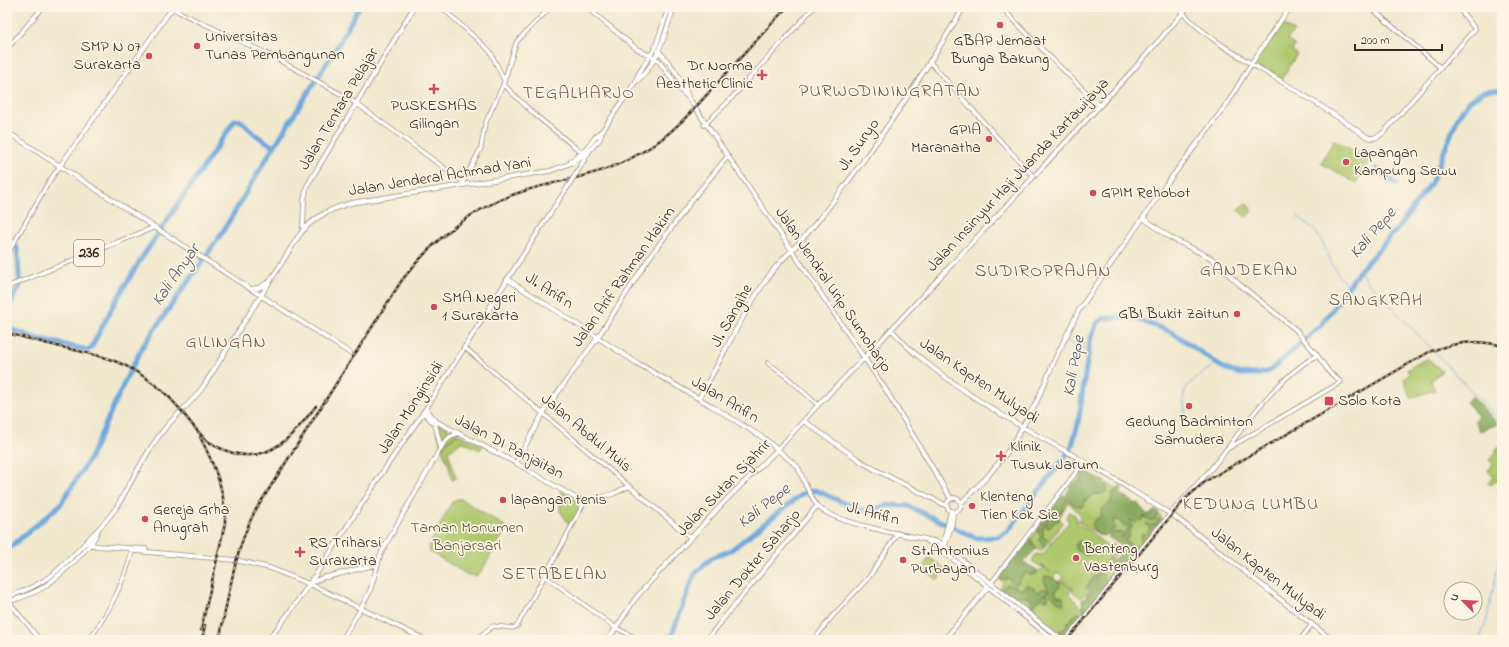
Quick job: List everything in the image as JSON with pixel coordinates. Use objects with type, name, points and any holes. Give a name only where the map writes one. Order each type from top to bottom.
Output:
[{"type":"main road","points":[[60,166],[172,7]]},
{"type":"main road","name":"Jalan Tentara Pelajar","points":[[303,229],[303,208],[306,190],[414,7]]},
{"type":"main road","name":"Jalan Jendral Urip Sumoharjo","points":[[586,7],[637,49],[653,57],[664,68],[682,92],[688,97],[886,390],[951,499]]},
{"type":"main road","points":[[653,57],[669,7]]},
{"type":"main road","points":[[653,57],[659,51],[674,7]]},
{"type":"main road","name":"Jl. Suryo","points":[[792,250],[844,188],[897,112],[964,7]]},
{"type":"main road","name":"Jalan Insinyur Haji Juanda Kartawijaya","points":[[864,357],[1100,106],[1188,7]]},
{"type":"main road","points":[[952,512],[957,512],[960,509],[961,503],[986,478],[1008,452],[1023,427],[1079,310],[1168,182],[1227,104],[1251,64],[1290,7]]},
{"type":"main road","points":[[1182,12],[1198,27],[1251,64],[1315,102],[1367,137],[1373,138],[1379,137],[1384,132],[1475,29],[1458,7]]},
{"type":"main road","points":[[661,30],[666,32]]},
{"type":"main road","name":"Jalan Jendral Urip Sumoharjo","points":[[655,48],[659,51],[686,89],[688,97]]},
{"type":"main road","name":"Jalan Jenderal Achmad Yani","points":[[7,600],[16,597],[48,578],[88,543],[97,532],[115,508],[162,432],[191,403],[203,387],[303,229],[328,211],[352,203],[545,172],[564,167],[578,160],[589,148],[599,133],[602,132],[636,81],[638,75],[653,57]]},
{"type":"main road","points":[[675,82],[679,79]]},
{"type":"main road","points":[[7,132],[350,352]]},
{"type":"main road","name":"Jalan Jenderal Achmad Yani","points":[[569,164],[589,148]]},
{"type":"main road","name":"Jalan Monginsidi","points":[[268,640],[312,584],[507,279],[569,186],[589,148]]},
{"type":"main road","name":"Jalan Arif Rahman Hakim","points":[[516,463],[543,413],[598,337],[649,258],[695,196],[728,156]]},
{"type":"main road","points":[[1143,218],[1170,238],[1212,258],[1239,284],[1292,326],[1317,355]]},
{"type":"main road","name":"236","points":[[7,287],[137,233],[159,229]]},
{"type":"main road","name":"Jl. Sangihe","points":[[699,398],[762,285],[778,263],[792,250]]},
{"type":"main road","name":"Jl. Arifin","points":[[507,279],[598,337]]},
{"type":"main road","points":[[251,289],[261,287],[270,280]]},
{"type":"main road","name":"Jalan Kapten Mulyadi","points":[[891,329],[910,349],[929,365],[969,393],[1066,453],[1084,462],[1170,514],[1196,532],[1332,640]]},
{"type":"main road","name":"Jalan Arifin","points":[[598,337],[637,363],[699,398],[756,433],[778,449],[798,467],[806,486]]},
{"type":"main road","name":"Jalan Sutan Sjahrir","points":[[608,640],[639,595],[727,499],[778,449],[864,357]]},
{"type":"main road","name":"Jalan DI Panjaitan","points":[[424,410],[436,423],[516,463],[584,503]]},
{"type":"main road","points":[[804,421],[862,462],[947,506],[952,512],[943,547],[1062,640]]},
{"type":"main road","points":[[436,423],[441,449]]},
{"type":"main road","points":[[361,608],[372,585],[386,544],[446,441],[458,433]]},
{"type":"main road","points":[[1170,514],[1209,472],[1227,449]]},
{"type":"main road","points":[[584,503],[615,494],[629,486]]},
{"type":"main road","name":"Jalan Abdul Muis","points":[[629,486],[691,538]]},
{"type":"main road","points":[[947,506],[951,499],[958,500],[961,503]]},
{"type":"main road","name":"Jl. Arifin","points":[[817,506],[825,512],[836,516],[925,540]]},
{"type":"main road","name":"Jalan Dokter Saharjo","points":[[707,640],[817,506]]},
{"type":"main road","points":[[88,543],[96,546],[252,561],[285,571],[426,640]]},
{"type":"main road","points":[[312,584],[324,577],[378,564]]},
{"type":"main road","points":[[990,585],[1047,635],[1049,640]]},
{"type":"main road","points":[[944,640],[990,585]]},
{"type":"street","points":[[7,49],[43,7]]},
{"type":"street","points":[[172,7],[238,39],[357,104],[463,184],[481,148],[485,124],[503,85],[513,50],[519,39],[551,7]]},
{"type":"street","points":[[441,7],[490,51],[504,80]]},
{"type":"street","points":[[705,124],[727,103],[814,7]]},
{"type":"street","points":[[955,7],[961,12]]},
{"type":"street","points":[[1002,7],[1100,106]]},
{"type":"street","points":[[1177,7],[1182,12]]},
{"type":"street","points":[[1370,7],[1442,68]]},
{"type":"street","points":[[929,61],[1034,176]]},
{"type":"street","points":[[503,85],[534,114],[582,153]]},
{"type":"street","points":[[7,256],[48,184],[60,166]]},
{"type":"street","name":"Jalan Abdul Muis","points":[[464,347],[629,486]]},
{"type":"street","points":[[1317,355],[1325,368],[1341,382],[1227,449],[1247,421],[1279,386],[1298,367],[1317,355]]},
{"type":"street","points":[[768,363],[788,378],[818,405]]},
{"type":"street","points":[[1336,378],[1336,386]]},
{"type":"street","points":[[990,585],[1084,462]]},
{"type":"street","name":"Jalan Arifin","points":[[806,486],[817,506]]},
{"type":"street","points":[[475,640],[493,626],[516,627],[546,576],[584,503]]},
{"type":"street","points":[[1065,640],[1170,514]]},
{"type":"street","points":[[814,640],[830,619],[869,577],[898,533]]},
{"type":"street","points":[[925,540],[943,547]]},
{"type":"street","points":[[88,640],[111,607],[132,549]]},
{"type":"street","points":[[546,576],[616,628],[640,640]]},
{"type":"street","points":[[7,600],[40,640]]},
{"type":"street","points":[[342,640],[361,608]]},
{"type":"street","points":[[1300,640],[1312,624]]},
{"type":"green space","points":[[1280,23],[1294,31],[1287,39],[1295,46],[1292,51],[1297,54],[1281,80],[1253,64]]},
{"type":"green space","name":"Lapangan Kampung Sewu","points":[[1334,140],[1370,160],[1356,183],[1321,163]]},
{"type":"green space","points":[[1246,203],[1253,211],[1246,217],[1238,210]]},
{"type":"green space","points":[[1427,358],[1442,371],[1431,381],[1435,390],[1410,398],[1404,378],[1409,373],[1407,370]]},
{"type":"green space","points":[[1472,396],[1498,424],[1480,431],[1474,421],[1478,416],[1466,402]]},
{"type":"green space","points":[[436,422],[457,433],[441,447]]},
{"type":"green space","points":[[458,434],[483,446],[480,450],[461,441],[448,451],[456,478],[452,480],[449,466],[442,449],[450,439]]},
{"type":"green space","points":[[1500,447],[1502,448],[1502,478],[1490,485],[1488,483],[1494,476],[1488,471],[1493,464],[1489,460],[1496,453],[1496,449]]},
{"type":"green space","points":[[1086,469],[1097,479],[1103,480],[1106,484],[1107,492],[1094,494],[1087,500],[1084,500],[1082,507],[1078,505],[1076,506],[1067,499],[1058,514],[1059,520],[1052,523],[1049,528],[1047,528],[1046,519],[1048,515],[1052,515],[1051,509],[1061,495],[1066,496],[1070,487],[1077,480],[1079,480],[1080,477],[1082,477],[1082,473]]},
{"type":"green space","points":[[1106,483],[1117,489],[1114,491],[1111,502],[1102,509],[1100,518],[1097,518],[1094,521],[1092,526],[1095,532],[1078,521],[1081,515],[1068,502],[1059,518],[1063,523],[1049,541],[1046,538],[1043,538],[1043,522],[1047,517],[1046,525],[1050,528],[1052,523],[1059,520],[1058,514],[1067,499],[1074,505],[1078,504],[1080,507],[1084,505],[1084,500],[1087,500],[1093,495],[1101,494],[1107,490]]},
{"type":"green space","points":[[1120,486],[1122,488],[1120,493],[1135,504],[1138,503],[1147,514],[1150,514],[1156,510],[1159,512],[1156,519],[1153,521],[1144,516],[1143,521],[1139,519],[1135,524],[1133,521],[1130,521],[1130,524],[1133,526],[1129,532],[1128,538],[1125,539],[1126,542],[1137,548],[1142,539],[1142,533],[1146,535],[1150,528],[1146,524],[1152,526],[1152,524],[1155,525],[1158,520],[1161,519],[1163,521],[1161,525],[1158,525],[1153,529],[1153,531],[1125,566],[1119,562],[1117,564],[1111,564],[1111,561],[1119,556],[1124,549],[1121,544],[1109,538],[1109,533],[1104,536],[1098,535],[1092,526],[1094,520],[1100,518],[1102,509],[1111,502],[1113,492],[1116,491]],"holes":[[[1114,520],[1120,521],[1124,527],[1127,525],[1130,527],[1126,530],[1123,538],[1121,538],[1122,532],[1113,533],[1111,530],[1112,528],[1114,530],[1116,527],[1113,526]]]},
{"type":"green space","points":[[561,490],[582,503],[571,527],[560,511]]},
{"type":"green space","name":"Taman Monumen Banjarsari","points":[[457,499],[461,499],[505,526],[505,531],[481,572],[476,576],[468,575],[430,552],[429,546],[452,502]]},
{"type":"green space","points":[[1069,512],[1075,515],[1077,523],[1090,531],[1108,547],[1113,544],[1119,549],[1113,557],[1110,556],[1086,587],[1087,591],[1081,598],[1073,592],[1073,588],[1061,580],[1063,577],[1059,573],[1054,575],[1054,579],[1048,576],[1044,578],[1049,590],[1044,600],[1046,601],[1051,595],[1060,603],[1063,601],[1063,597],[1057,596],[1055,592],[1060,587],[1060,581],[1072,589],[1069,594],[1086,613],[1083,616],[1079,613],[1067,623],[1066,627],[1059,631],[1031,609],[1034,607],[1035,603],[1042,599],[1042,595],[1046,594],[1047,592],[1040,590],[1039,593],[1031,586],[1027,585],[1020,591],[1014,586],[1006,585],[1001,591],[1000,588],[1003,583],[999,578],[996,579],[1001,573],[1000,577],[1006,579],[1008,578],[1011,581],[1018,583],[1024,572],[1031,575],[1037,574],[1037,570],[1039,571],[1044,567],[1051,573],[1044,566],[1041,567],[1032,561],[1036,554],[1043,555],[1053,540],[1069,522],[1066,518]],"holes":[[[1080,541],[1089,546],[1091,552],[1086,555],[1078,551],[1076,544]]]},
{"type":"green space","points":[[1159,514],[1162,518],[1158,520],[1155,525],[1152,524],[1152,526],[1146,523],[1150,528],[1145,536],[1143,533],[1141,536],[1142,539],[1138,547],[1134,547],[1128,543],[1125,538],[1127,539],[1129,536],[1129,532],[1133,526],[1130,524],[1131,521],[1135,524],[1139,518],[1141,521],[1143,516],[1150,521],[1154,520]]},
{"type":"green space","points":[[1116,519],[1120,521],[1124,527],[1127,525],[1130,527],[1127,529],[1122,538],[1122,532],[1113,533],[1111,531],[1111,528],[1114,530],[1116,527],[1113,526],[1114,520]]},
{"type":"green space","points":[[1043,522],[1045,525],[1042,529],[1042,537],[1049,541],[1044,548],[1039,540],[1041,536],[1038,531],[1039,525]]},
{"type":"green space","points":[[1039,528],[1038,532],[1041,536],[1039,540],[1044,548],[1041,551],[1036,549],[1034,545],[1031,545],[1031,538]]},
{"type":"green space","points":[[1030,538],[1032,540],[1032,545],[1034,545],[1036,549],[1023,562],[1037,570],[1036,574],[1029,575],[1024,572],[1018,583],[1015,584],[1008,578],[1003,580],[1000,578],[1004,568],[1012,559],[1017,559],[1019,550],[1025,547]]},
{"type":"green space","points":[[1080,541],[1089,546],[1091,552],[1089,555],[1076,550],[1076,543]]},
{"type":"green space","points":[[929,557],[945,569],[937,580],[922,568]]},
{"type":"green space","points":[[1109,558],[1112,559],[1110,561],[1120,567],[1107,583],[1100,571]]},
{"type":"green space","points":[[1100,571],[1107,583],[1093,602],[1087,607],[1088,610],[1086,613],[1084,612],[1082,601],[1083,599],[1087,598],[1087,593],[1090,592],[1087,587]]},
{"type":"green space","points":[[1045,576],[1053,578],[1060,583],[1059,588],[1055,591],[1057,596],[1063,597],[1064,604],[1060,603],[1051,595],[1048,597],[1048,600],[1044,599],[1049,590],[1044,581]]},
{"type":"green space","points":[[1008,584],[1020,590],[1027,585],[1031,586],[1039,593],[1043,588],[1048,590],[1046,594],[1042,595],[1042,599],[1035,603],[1034,607],[1026,612],[1018,607],[1021,602],[1028,606],[1032,602],[1028,597],[1014,596],[1001,592]]},
{"type":"green space","points":[[1012,595],[1025,597],[1030,599],[1032,602],[1027,606]]},
{"type":"green space","points":[[1078,613],[1084,617],[1067,635],[1059,635],[1059,631],[1066,627],[1067,622]]},
{"type":"waterway","name":"Kali Anyar","points":[[7,550],[60,505],[90,458],[125,381],[143,346],[222,233],[265,161],[338,45],[359,7]]},
{"type":"waterway","name":"Kali Pepe","points":[[672,640],[671,637],[694,575],[711,558],[731,550],[802,494],[815,490],[860,510],[874,509],[889,505],[908,506],[976,538],[998,537],[1008,531],[1071,449],[1078,424],[1090,341],[1097,323],[1104,318],[1133,318],[1172,332],[1220,366],[1230,371],[1241,374],[1259,374],[1270,371],[1322,324],[1360,270],[1399,227],[1431,183],[1459,115],[1469,101],[1484,91],[1502,89]]},
{"type":"waterway","points":[[7,328],[39,339],[88,350],[91,348],[114,304],[141,259],[235,120],[241,121],[256,135],[274,147]]},
{"type":"waterway","points":[[1376,169],[1396,184]]},
{"type":"waterway","points":[[1297,216],[1316,232],[1322,241],[1335,269],[1343,281],[1349,286]]},
{"type":"waterway","points":[[7,314],[15,293],[20,287],[17,247]]},
{"type":"waterway","points":[[1360,270],[1366,280],[1502,423]]},
{"type":"waterway","points":[[1067,340],[1088,350]]},
{"type":"waterway","name":"Kali Pepe","points":[[1213,366],[1215,364],[1220,366]]},
{"type":"waterway","points":[[1187,420],[1184,408],[1184,392],[1191,383],[1212,366]]},
{"type":"waterway","points":[[1479,640],[1486,623],[1502,546]]},
{"type":"railway","points":[[219,640],[237,558],[255,511],[402,280],[415,265],[441,238],[471,215],[488,206],[505,198],[532,189],[609,168],[630,159],[655,144],[686,118],[787,7]]},
{"type":"railway","points":[[7,333],[86,352],[114,361],[132,369],[163,391],[207,441],[225,451],[233,453],[247,455],[259,454],[271,450],[291,435],[316,406]]},
{"type":"railway","points":[[1067,640],[1186,498],[1206,481],[1429,352],[1447,346],[1474,342],[1502,346]]},
{"type":"railway","points":[[200,437],[218,478],[225,512],[225,523],[201,630]]},
{"type":"railway","points":[[202,640],[205,625]]},
{"type":"place","name":"GBAP Jemaat Bunga Bakung","points":[[1000,25]]},
{"type":"place","name":"Universitas Tunas Pembangunan","points":[[197,46]]},
{"type":"place","name":"SMP N 07 Surakarta","points":[[149,56]]},
{"type":"place","name":"Dr Norma Aesthetic Clinic","points":[[762,75]]},
{"type":"place","name":"PUSKESMAS Gilingan","points":[[434,89]]},
{"type":"place","name":"GPIA Maranatha","points":[[989,139]]},
{"type":"place","name":"Lapangan Kampung Sewu","points":[[1346,162]]},
{"type":"place","name":"GPIM Rehobot","points":[[1093,193]]},
{"type":"place","name":"SMA Negeri 1 Surakarta","points":[[434,307]]},
{"type":"place","name":"GBI Bukit Zaitun","points":[[1237,314]]},
{"type":"place","name":"Solo Kota","points":[[1329,401]]},
{"type":"place","name":"Gedung Badminton Samudera","points":[[1189,406]]},
{"type":"place","name":"Klinik Tusuk Jarum","points":[[1001,456]]},
{"type":"place","name":"lapangan tenis","points":[[503,500]]},
{"type":"place","name":"Klenteng Tien Kok Sie","points":[[972,506]]},
{"type":"place","name":"Gereja Grha Anugrah","points":[[145,519]]},
{"type":"place","name":"RS Triharsi Surakarta","points":[[300,552]]},
{"type":"place","name":"Benteng Vastenburg","points":[[1076,558]]},
{"type":"place","name":"St.Antonius Purbayan","points":[[903,560]]},
{"type":"district","name":"PURWODININGRATAN","points":[[890,92]]},
{"type":"district","name":"TEGALHARJO","points":[[579,94]]},
{"type":"district","name":"GANDEKAN","points":[[1249,271]]},
{"type":"district","name":"SUDIROPRAJAN","points":[[1043,272]]},
{"type":"district","name":"SANGKRAH","points":[[1376,301]]},
{"type":"district","name":"GILINGAN","points":[[226,343]]},
{"type":"district","name":"KEDUNG LUMBU","points":[[1251,505]]},
{"type":"district","name":"SETABELAN","points":[[555,575]]}]
